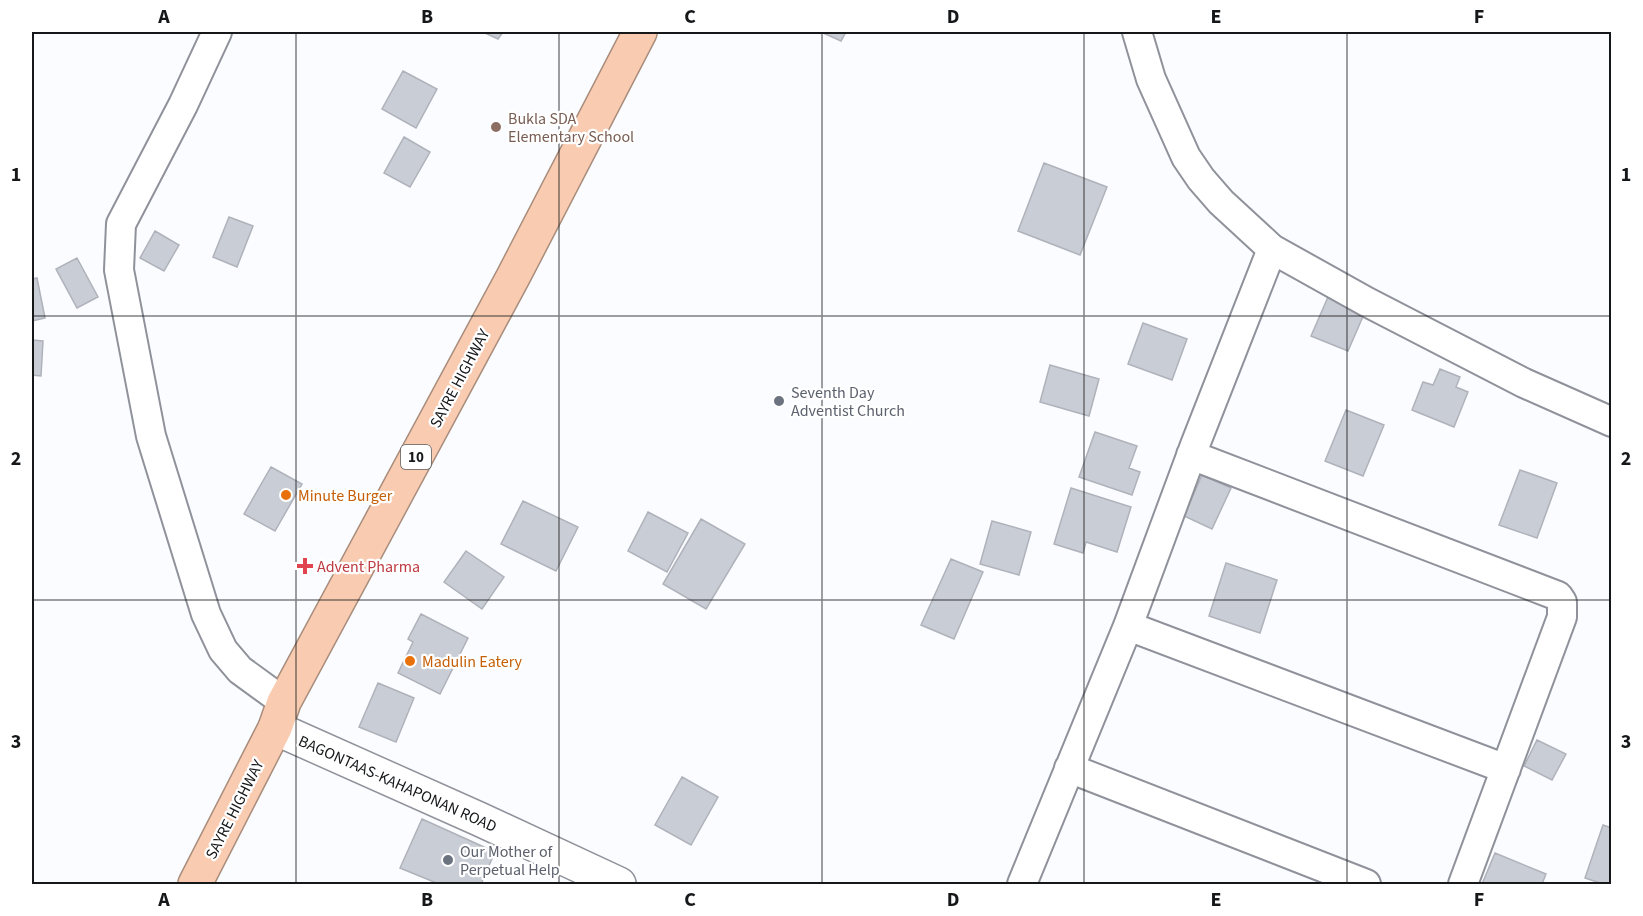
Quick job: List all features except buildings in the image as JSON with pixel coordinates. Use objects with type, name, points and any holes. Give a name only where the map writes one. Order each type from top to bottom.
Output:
[{"type":"highway","name":"SAYRE HIGHWAY","points":[[195,885],[280,715],[513,277],[640,32]]},
{"type":"main road","name":"BAGONTAAS-KAHAPONAN ROAD","points":[[280,715],[479,819],[619,885]]},
{"type":"street","points":[[217,32],[122,225],[120,270],[151,436],[206,614],[223,650],[280,715]]},
{"type":"street","points":[[1137,32],[1150,79],[1186,157],[1200,179],[1221,202],[1272,249],[1366,302],[1524,383],[1611,422]]},
{"type":"street","points":[[1022,885],[1128,626],[1191,455],[1272,249]]},
{"type":"street","points":[[1191,455],[1558,596],[1562,602],[1562,617],[1463,885]]},
{"type":"street","points":[[1128,626],[1506,769]]},
{"type":"street","points":[[1069,768],[1366,885]]},
{"type":"place","name":"Bukla SDA Elementary School","points":[[496,127]]},
{"type":"place","name":"Seventh Day Adventist Church","points":[[779,401]]},
{"type":"place","name":"Minute Burger","points":[[286,495]]},
{"type":"place","name":"Advent Pharma","points":[[305,566]]},
{"type":"place","name":"Madulin Eatery","points":[[410,661]]},
{"type":"place","name":"Our Mother of Perpetual Help","points":[[448,860]]}]
